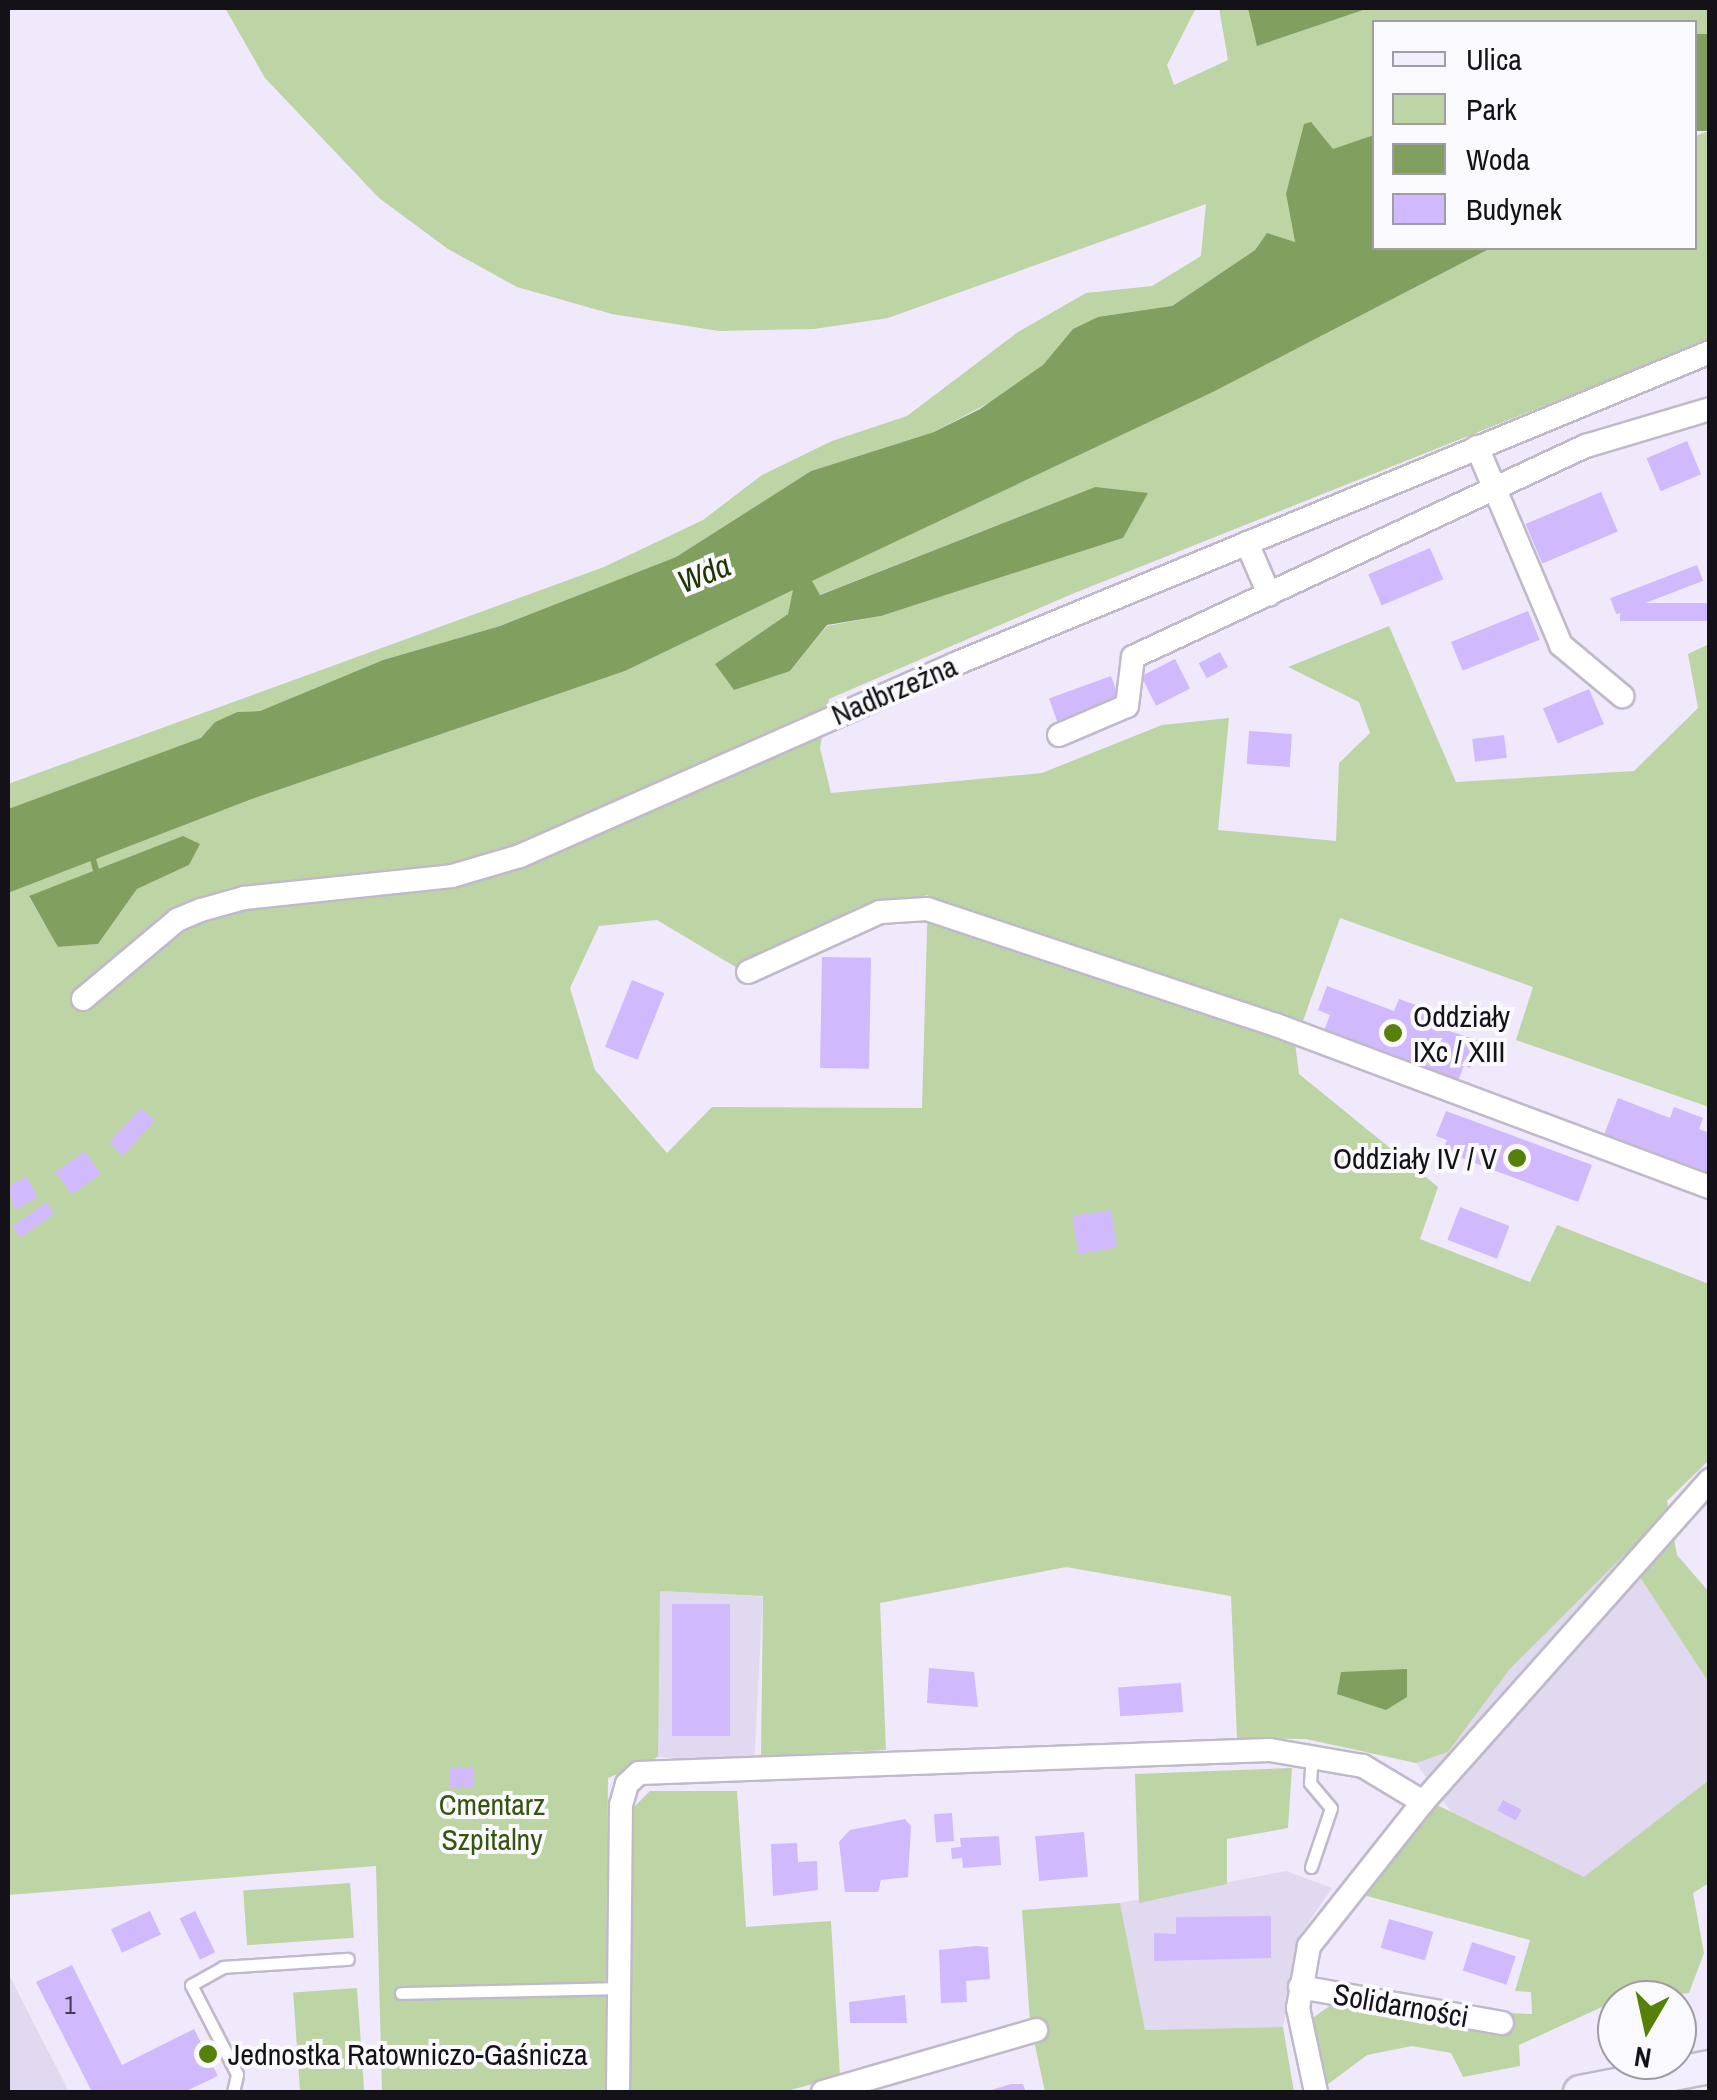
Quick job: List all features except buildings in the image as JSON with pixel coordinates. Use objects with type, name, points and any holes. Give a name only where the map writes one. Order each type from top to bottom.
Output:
[{"type":"street","name":"Nadbrzeżna","points":[[84,999],[177,920],[201,910],[244,898],[452,876],[520,856],[736,757],[1710,352]]},
{"type":"street","points":[[1059,735],[1127,706],[1133,657],[1586,446],[1710,409]]},
{"type":"street","points":[[1478,447],[1561,645],[1622,696]]},
{"type":"street","points":[[1246,543],[1269,594]]},
{"type":"street","points":[[748,972],[880,912],[927,909],[1276,1025],[1710,1187]]},
{"type":"street","points":[[1316,2092],[1301,2032],[1300,1988],[1308,1946],[1326,1917],[1423,1802],[1710,1480]]},
{"type":"street","points":[[618,2092],[621,1805],[627,1784],[638,1772],[1184,1752],[1312,1754],[1363,1766],[1423,1802]]},
{"type":"street","name":"Solidarności","points":[[1300,1988],[1502,2022]]},
{"type":"street","points":[[823,2092],[1036,2030]]},
{"type":"street","points":[[1580,2092],[1710,2067]]},
{"type":"lane","points":[[1310,1867],[1331,1808],[1310,1783],[1312,1754]]},
{"type":"lane","points":[[234,2092],[237,2074],[191,1985],[223,1966],[348,1959]]},
{"type":"lane","points":[[401,1993],[618,1988]]},
{"type":"shaded area","points":[[1625,1553],[1709,1683],[1709,1780],[1584,1878],[1452,1813],[1416,1763],[1448,1751],[1509,1670]]},
{"type":"shaded area","points":[[660,1591],[763,1596],[754,1762],[651,1757]]},
{"type":"shaded area","points":[[1286,1871],[1332,1888],[1300,1935],[1283,2027],[1145,2030],[1120,1903]]},
{"type":"shaded area","points":[[8,1973],[69,2092],[8,2092]]},
{"type":"green space","points":[[225,8],[1196,8],[1167,65],[1174,85],[1228,60],[1219,8],[1709,8],[1709,36],[1697,43],[1697,20],[1372,20],[1372,215],[1286,194],[1295,242],[1267,234],[1255,250],[1172,306],[934,432],[811,471],[676,557],[500,626],[383,660],[260,711],[237,712],[215,722],[202,738],[8,809],[8,784],[604,567],[703,520],[762,475],[832,441],[907,416],[1018,332],[1086,293],[1152,286],[1201,256],[1206,204],[888,318],[814,329],[719,331],[612,314],[517,287],[448,249],[379,198],[265,78]]},
{"type":"green space","name":"Cmentarz Szpitalny","points":[[1709,131],[1709,340],[1072,594],[829,699],[820,748],[831,793],[1042,773],[1162,725],[1229,718],[1218,830],[1336,841],[1339,763],[1370,733],[1359,702],[1288,667],[1389,626],[1456,782],[1634,771],[1698,708],[1688,654],[1709,644],[1709,1107],[1516,1040],[1533,987],[1340,918],[1295,1043],[1299,1074],[1438,1187],[1420,1239],[1530,1282],[1557,1225],[1709,1284],[1709,1460],[1667,1501],[1677,1555],[1709,1592],[1709,1683],[1625,1554],[1509,1670],[1448,1752],[1416,1763],[1306,1739],[1237,1738],[1231,1596],[1066,1567],[880,1603],[886,1750],[761,1756],[763,1596],[660,1591],[658,1757],[608,1778],[605,2092],[382,2092],[376,1866],[8,1895],[8,893],[252,799],[625,671],[794,589],[788,614],[715,664],[790,671],[827,626],[881,616],[1123,538],[1095,487],[819,595],[811,581],[1213,392],[1487,250],[1697,250],[1697,135]],"holes":[[[189,865],[137,889],[98,944],[59,947],[29,897]],[[928,895],[922,1108],[712,1107],[667,1153],[595,1070],[570,988],[599,926],[657,920],[739,969],[858,910]]]},
{"type":"green space","points":[[1292,1768],[1288,1828],[1227,1839],[1227,1884],[1139,1903],[1135,1774]]},
{"type":"green space","points":[[1709,1780],[1709,1883],[1693,1893],[1704,1953],[1694,1980],[1597,1980],[1597,2009],[1519,2045],[1520,2066],[1463,2077],[1451,2053],[1412,2046],[1367,2055],[1327,2085],[1312,2029],[1314,2017],[1331,2005],[1492,2033],[1509,2013],[1532,2014],[1531,1992],[1515,1991],[1530,1940],[1363,1895],[1437,1805],[1584,1877]]},
{"type":"green space","points":[[650,1791],[737,1791],[746,1927],[831,1921],[840,2076],[784,2092],[630,2092],[634,1807]]},
{"type":"green space","points":[[350,1883],[354,1938],[247,1945],[243,1890]]},
{"type":"green space","points":[[1120,1903],[1145,2030],[1283,2027],[1294,2092],[1045,2092],[1030,2022],[1022,1910]]},
{"type":"green space","points":[[357,1988],[364,2092],[300,2092],[293,1992]]},
{"type":"water","points":[[1248,8],[1369,8],[1257,46]]},
{"type":"water","points":[[1697,34],[1709,34],[1709,131],[1697,131]]},
{"type":"water","name":"Wda","points":[[1311,122],[1333,149],[1372,136],[1372,250],[1487,250],[1213,392],[812,581],[820,595],[1095,487],[1148,493],[1123,538],[881,616],[827,625],[790,671],[734,690],[715,664],[788,614],[793,590],[625,671],[252,799],[8,893],[8,809],[201,738],[215,722],[237,712],[260,711],[383,660],[500,626],[676,557],[811,471],[934,432],[980,409],[1043,365],[1073,329],[1098,317],[1172,306],[1255,250],[1267,233],[1295,242],[1286,194],[1304,124]]},
{"type":"water","points":[[183,836],[200,844],[189,865],[137,889],[98,944],[58,947],[29,896]]},
{"type":"water","points":[[1407,1669],[1407,1697],[1386,1710],[1337,1694],[1341,1672]]},
{"type":"waterway","points":[[93,859],[96,870]]},
{"type":"place","name":"Oddziały IXc / XIII","points":[[1393,1033]]},
{"type":"place","name":"Oddziały IV / V","points":[[1517,1158]]},
{"type":"place","name":"Jednostka Ratowniczo-Gaśnicza","points":[[208,2054]]}]
